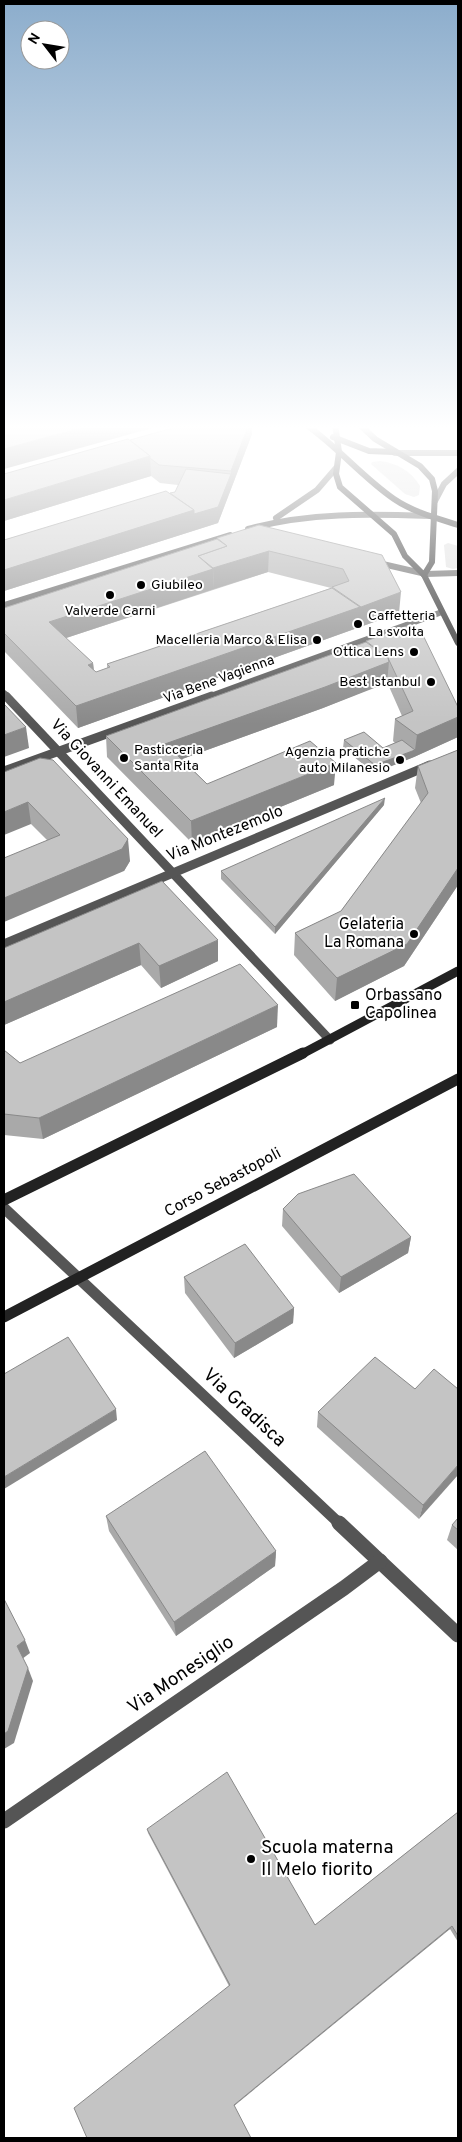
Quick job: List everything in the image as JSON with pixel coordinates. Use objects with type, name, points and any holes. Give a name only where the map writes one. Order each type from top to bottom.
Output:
[{"type":"street","points":[[263,524],[244,531],[263,535]]},
{"type":"street","points":[[383,524],[394,534],[405,556],[424,575],[458,643]]},
{"type":"street","points":[[424,575],[432,562],[434,524]]},
{"type":"street","points":[[4,605],[236,533]]},
{"type":"street","points":[[369,560],[424,575],[446,576],[458,573]]},
{"type":"street","name":"Via Bene Vagienna","points":[[4,771],[442,612]]},
{"type":"street","name":"Via Giovanni Emanuel","points":[[4,693],[330,1040]]},
{"type":"street","name":"Via Montezemolo","points":[[4,944],[171,872],[440,761]]},
{"type":"street","points":[[4,1200],[330,1040],[458,971]]},
{"type":"street","name":"Corso Sebastopoli","points":[[4,1317],[458,1079]]},
{"type":"street","name":"Via Gradisca","points":[[4,1208],[458,1635]]},
{"type":"street","name":"Via Monesiglio","points":[[4,1821],[336,1594],[380,1561]]},
{"type":"shaded area","points":[[448,543],[458,546],[458,568],[446,567],[444,545]]},
{"type":"building","points":[[57,524],[150,524],[4,570],[4,540]]},
{"type":"building","points":[[259,525],[382,555],[401,592],[361,607],[332,587],[349,581],[343,569],[269,551],[213,568],[198,556],[227,546],[217,538]]},
{"type":"building","points":[[217,539],[227,546],[198,556],[213,569],[49,622],[93,663],[88,665],[96,672],[110,667],[107,664],[332,588],[360,607],[76,706],[4,633],[4,608]]},
{"type":"building","points":[[407,626],[420,629],[458,707],[458,717],[417,735],[395,719],[413,711],[388,658],[366,641]]},
{"type":"building","points":[[366,642],[388,658],[389,662],[325,687],[162,745],[171,753],[174,752],[207,784],[310,741],[336,763],[191,821],[106,736]]},
{"type":"building","points":[[4,704],[26,727],[4,735]]},
{"type":"building","points":[[364,732],[383,748],[402,740],[415,750],[375,765],[344,740]]},
{"type":"building","points":[[458,750],[458,868],[407,944],[337,978],[295,933],[341,911],[428,793],[418,766]]},
{"type":"building","points":[[40,758],[53,760],[128,839],[122,849],[4,898],[4,858],[60,835],[28,802],[4,812],[4,772]]},
{"type":"building","points":[[385,798],[275,927],[221,871]]},
{"type":"building","points":[[162,881],[218,940],[159,966],[139,943],[4,1002],[4,948]]},
{"type":"building","points":[[240,964],[278,1005],[39,1118],[4,1114],[4,1050],[20,1063]]},
{"type":"building","points":[[354,1174],[411,1237],[341,1277],[283,1209],[298,1194]]},
{"type":"building","points":[[245,1244],[294,1308],[235,1343],[184,1277]]},
{"type":"building","points":[[68,1337],[116,1409],[4,1477],[4,1374]]},
{"type":"building","points":[[375,1357],[415,1389],[434,1369],[458,1389],[458,1465],[423,1505],[318,1412]]},
{"type":"building","points":[[205,1451],[276,1551],[174,1622],[106,1516]]},
{"type":"building","points":[[458,1518],[458,1530],[452,1525]]},
{"type":"building","points":[[4,1599],[25,1640],[17,1646],[28,1668],[8,1731],[4,1734]]},
{"type":"building","points":[[227,1772],[315,1925],[458,1812],[458,1936],[452,1926],[234,2105],[251,2138],[87,2138],[74,2108],[230,1985],[147,1829]]},
{"type":"place","name":"Giubileo","points":[[141,585]]},
{"type":"place","name":"Valverde Carni","points":[[110,595]]},
{"type":"place","name":"Caffetteria La svolta","points":[[358,624]]},
{"type":"place","name":"Macelleria Marco & Elisa","points":[[317,640]]},
{"type":"place","name":"Ottica Lens","points":[[414,652]]},
{"type":"place","name":"Best Istanbul","points":[[431,682]]},
{"type":"place","name":"Pasticceria Santa Rita","points":[[124,758]]},
{"type":"place","name":"Agenzia pratiche auto Milanesio","points":[[400,760]]},
{"type":"place","name":"Gelateria La Romana","points":[[414,934]]},
{"type":"place","name":"Orbassano Capolinea","points":[[355,1005]]},
{"type":"place","name":"Scuola materna Il Melo fiorito","points":[[251,1859]]}]
